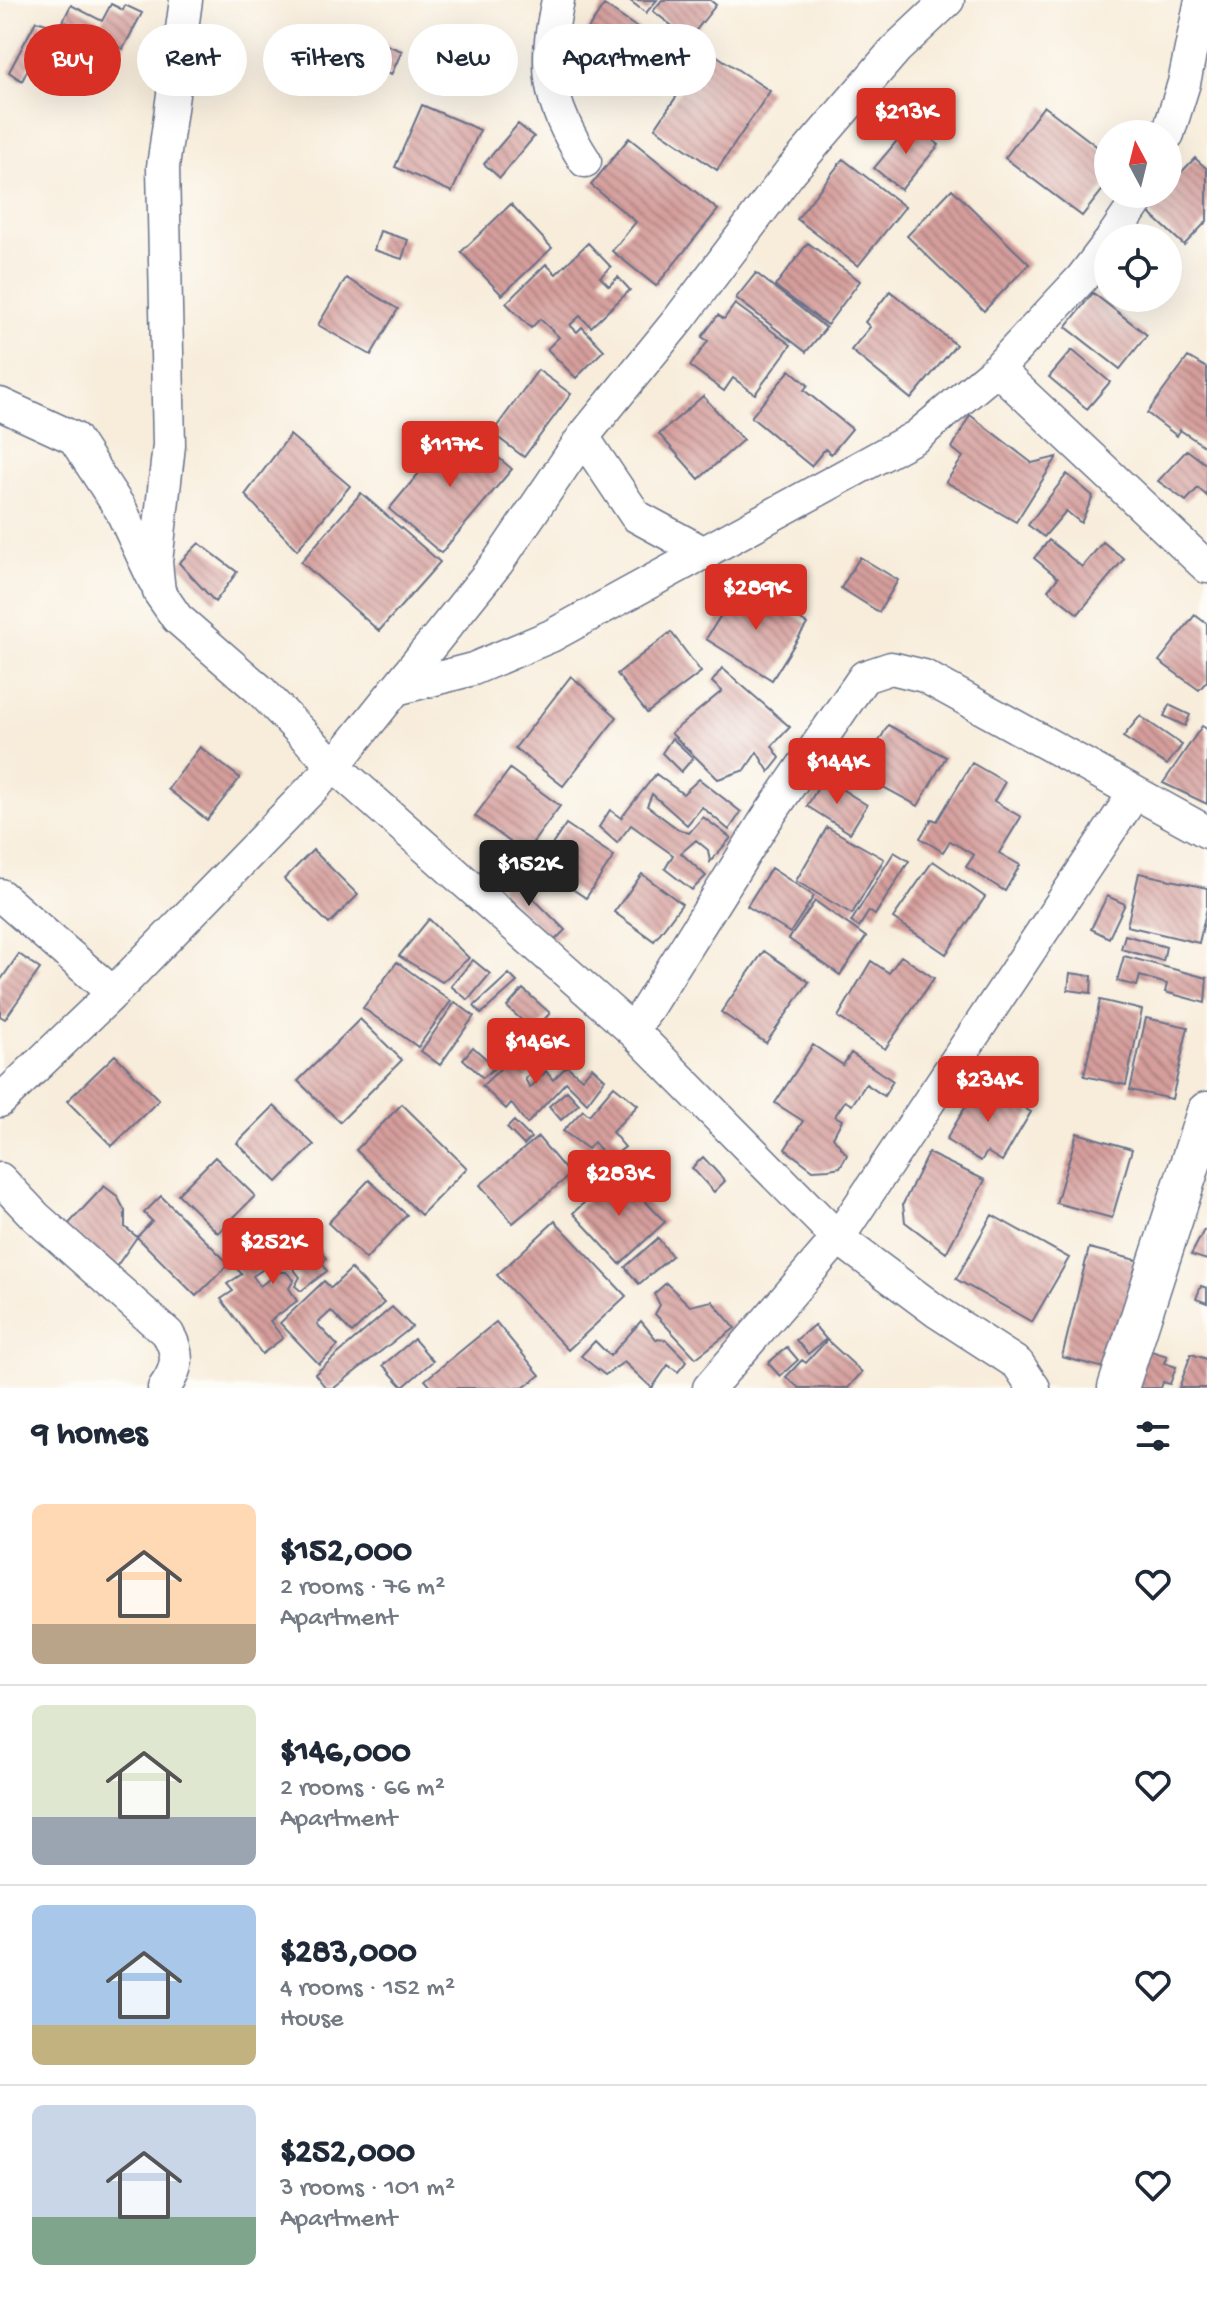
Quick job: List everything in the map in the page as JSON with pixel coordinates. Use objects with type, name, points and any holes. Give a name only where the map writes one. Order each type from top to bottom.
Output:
[{"type":"street","points":[[159,592],[156,562],[169,445],[163,167],[186,0]]},
{"type":"street","points":[[558,0],[547,63],[553,102],[585,161]]},
{"type":"street","points":[[0,1101],[113,993],[334,766],[400,688],[498,562],[583,437],[680,318],[790,172],[896,49],[948,0]]},
{"type":"street","points":[[1172,120],[1184,83],[1201,0]]},
{"type":"street","points":[[400,688],[473,669],[551,636],[917,436],[997,369],[1094,262]]},
{"type":"street","points":[[997,369],[1207,567]]},
{"type":"street","points":[[0,404],[74,438],[121,510],[159,592],[177,618],[261,691],[334,766],[633,1031],[838,1238],[936,1311],[1018,1364],[1034,1388]]},
{"type":"street","points":[[583,437],[636,516],[706,554]]},
{"type":"street","points":[[633,1031],[765,821],[864,677],[891,668],[924,676],[1207,832]]},
{"type":"street","points":[[709,1388],[838,1238],[1134,794]]},
{"type":"street","points":[[0,895],[113,993]]},
{"type":"street","points":[[1118,1388],[1207,1112]]},
{"type":"street","points":[[0,1179],[36,1217],[168,1334],[177,1350],[177,1359],[164,1388]]},
{"type":"building","points":[[629,0],[657,0],[646,13]]},
{"type":"building","points":[[662,0],[710,0],[716,5],[701,24],[670,24],[653,11]]},
{"type":"building","points":[[111,4],[123,10],[125,5],[142,13],[123,49],[121,24],[69,24],[63,21],[71,5],[102,21]]},
{"type":"building","points":[[604,5],[632,24],[591,24]]},
{"type":"building","points":[[24,44],[22,81],[9,72]]},
{"type":"building","points":[[392,47],[402,51],[392,73]]},
{"type":"building","points":[[716,55],[770,91],[717,170],[655,128],[677,96],[716,96]]},
{"type":"building","points":[[422,105],[480,130],[452,192],[395,167]]},
{"type":"building","points":[[1044,106],[1094,144],[1094,201],[1082,216],[1005,158]]},
{"type":"building","points":[[912,123],[939,145],[901,190],[874,168]]},
{"type":"building","points":[[518,124],[534,137],[500,178],[484,164]]},
{"type":"building","points":[[629,138],[718,210],[656,286],[612,251],[636,222],[591,185]]},
{"type":"building","points":[[1195,158],[1207,169],[1207,221],[1184,245],[1182,224],[1161,224],[1146,210],[1182,208],[1182,171]]},
{"type":"building","points":[[843,159],[905,207],[858,266],[797,219]]},
{"type":"building","points":[[952,189],[1029,264],[984,311],[907,236]]},
{"type":"building","points":[[511,204],[552,248],[502,295],[461,252]]},
{"type":"building","points":[[380,231],[408,240],[402,259],[374,250]]},
{"type":"building","points":[[588,243],[611,267],[600,277],[609,286],[618,277],[630,290],[591,327],[580,316],[570,325],[577,332],[582,327],[604,350],[576,378],[547,349],[559,337],[540,319],[531,328],[506,303],[546,264],[556,274]]},
{"type":"building","points":[[808,243],[860,281],[827,325],[775,286]]},
{"type":"building","points":[[756,273],[826,328],[806,352],[736,298]]},
{"type":"building","points":[[346,278],[398,309],[371,355],[318,325]]},
{"type":"building","points":[[890,291],[956,345],[911,399],[851,350],[870,327],[865,322]]},
{"type":"building","points":[[1093,293],[1094,312],[1117,312],[1147,335],[1120,369],[1066,327]]},
{"type":"building","points":[[735,304],[791,345],[755,394],[733,378],[724,391],[690,366],[708,341],[702,337],[718,315],[724,319]]},
{"type":"building","points":[[1072,350],[1110,382],[1087,409],[1049,377]]},
{"type":"building","points":[[1188,357],[1207,368],[1207,448],[1180,430],[1177,436],[1147,413]]},
{"type":"building","points":[[538,370],[571,394],[524,457],[492,433]]},
{"type":"building","points":[[790,370],[808,385],[804,390],[852,429],[831,454],[825,449],[811,466],[751,417]]},
{"type":"building","points":[[703,396],[743,440],[699,479],[659,434]]},
{"type":"building","points":[[970,415],[1032,463],[1057,457],[1016,522],[946,482],[963,457],[952,448]]},
{"type":"building","points":[[459,425],[512,469],[441,553],[389,509]]},
{"type":"building","points":[[290,435],[350,486],[297,550],[245,495]]},
{"type":"building","points":[[1187,450],[1207,465],[1207,496],[1198,488],[1186,501],[1158,481]]},
{"type":"building","points":[[1067,474],[1093,496],[1081,523],[1066,511],[1044,537],[1028,525]]},
{"type":"building","points":[[361,493],[440,562],[379,631],[301,562]]},
{"type":"building","points":[[1049,540],[1082,567],[1103,542],[1124,559],[1078,614],[1048,590],[1058,578],[1034,558]]},
{"type":"building","points":[[199,543],[237,572],[215,602],[179,563]]},
{"type":"building","points":[[860,557],[898,580],[879,612],[841,588]]},
{"type":"building","points":[[741,583],[807,624],[772,680],[706,639]]},
{"type":"building","points":[[1195,615],[1207,624],[1207,681],[1199,690],[1159,661]]},
{"type":"building","points":[[671,632],[701,672],[647,713],[617,674]]},
{"type":"building","points":[[722,668],[790,727],[772,746],[780,758],[769,772],[757,752],[745,770],[718,779],[671,733],[722,691],[712,682]]},
{"type":"building","points":[[571,676],[617,717],[563,786],[515,748]]},
{"type":"building","points":[[1169,705],[1190,715],[1185,726],[1164,716]]},
{"type":"building","points":[[1140,716],[1182,745],[1167,765],[1123,737]]},
{"type":"building","points":[[888,725],[946,757],[918,806],[878,784],[875,788],[858,779]]},
{"type":"building","points":[[1202,726],[1207,729],[1207,804],[1163,783]]},
{"type":"building","points":[[672,738],[693,758],[681,772],[662,753]]},
{"type":"building","points":[[200,747],[240,778],[207,820],[168,789]]},
{"type":"building","points":[[972,763],[1005,782],[994,801],[1021,817],[999,853],[1020,865],[1005,891],[966,867],[974,855],[950,841],[943,852],[920,838],[932,819],[937,821]]},
{"type":"building","points":[[510,769],[560,806],[525,853],[475,816]]},
{"type":"building","points":[[656,774],[683,794],[699,779],[741,812],[729,830],[702,807],[687,825],[652,794],[647,806],[678,829],[689,833],[703,817],[731,838],[710,862],[708,850],[696,840],[681,853],[706,876],[692,890],[665,869],[673,855],[631,825],[617,843],[599,827],[610,810],[621,818]]},
{"type":"building","points":[[824,778],[867,805],[850,833],[807,806]]},
{"type":"building","points":[[566,824],[614,856],[586,898],[538,866]]},
{"type":"building","points":[[827,827],[884,859],[852,914],[796,881]]},
{"type":"building","points":[[313,850],[358,895],[329,924],[284,879]]},
{"type":"building","points":[[894,852],[909,861],[875,915],[869,911],[859,927],[851,922]]},
{"type":"building","points":[[933,861],[985,897],[946,954],[893,918]]},
{"type":"building","points":[[771,868],[814,896],[790,933],[747,906]]},
{"type":"building","points":[[1139,873],[1207,888],[1207,908],[1199,943],[1127,926]]},
{"type":"building","points":[[642,874],[682,904],[654,941],[614,912]]},
{"type":"building","points":[[511,876],[565,930],[553,942],[509,898],[503,905],[492,895]]},
{"type":"building","points":[[1107,896],[1125,904],[1109,938],[1091,929]]},
{"type":"building","points":[[815,901],[866,937],[840,975],[789,939]]},
{"type":"building","points":[[429,919],[469,958],[442,982],[399,956]]},
{"type":"building","points":[[1125,935],[1166,947],[1163,961],[1121,949]]},
{"type":"building","points":[[764,951],[809,982],[766,1043],[721,1012]]},
{"type":"building","points":[[19,954],[40,969],[5,1019],[0,1016],[0,981]]},
{"type":"building","points":[[901,956],[934,978],[885,1049],[838,1017],[871,961],[889,973]]},
{"type":"building","points":[[1124,956],[1207,978],[1205,1003],[1165,992],[1167,984],[1140,976],[1137,986],[1117,981]]},
{"type":"building","points":[[473,960],[490,974],[468,1000],[451,986]]},
{"type":"building","points":[[397,962],[451,1001],[418,1047],[363,1008]]},
{"type":"building","points":[[1070,973],[1092,976],[1091,993],[1068,990]]},
{"type":"building","points":[[509,974],[517,982],[481,1014],[474,1006]]},
{"type":"building","points":[[523,989],[550,1013],[534,1031],[507,1007]]},
{"type":"building","points":[[1100,1000],[1142,1010],[1126,1085],[1084,1076]]},
{"type":"building","points":[[455,1002],[474,1016],[440,1065],[421,1051]]},
{"type":"building","points":[[1146,1018],[1188,1027],[1172,1099],[1130,1090]]},
{"type":"building","points":[[360,1019],[402,1060],[340,1122],[298,1081]]},
{"type":"building","points":[[559,1020],[577,1037],[572,1045],[564,1040],[551,1052],[535,1041]]},
{"type":"building","points":[[813,1045],[843,1065],[851,1053],[893,1081],[884,1096],[866,1084],[852,1105],[845,1101],[835,1116],[842,1120],[833,1137],[847,1155],[840,1167],[829,1169],[813,1170],[785,1149],[803,1121],[775,1103]]},
{"type":"building","points":[[473,1047],[495,1067],[483,1078],[463,1059]]},
{"type":"building","points":[[520,1050],[537,1067],[525,1079],[530,1088],[546,1071],[553,1080],[567,1066],[582,1079],[592,1067],[605,1079],[587,1103],[566,1082],[527,1124],[511,1103],[506,1109],[482,1086]]},
{"type":"building","points":[[115,1055],[159,1100],[112,1146],[67,1101]]},
{"type":"building","points":[[980,1082],[1031,1112],[1002,1161],[987,1152],[981,1161],[946,1140]]},
{"type":"building","points":[[614,1086],[638,1105],[612,1132],[625,1147],[601,1166],[593,1158],[600,1149],[594,1142],[588,1149],[563,1131],[583,1110],[589,1115]]},
{"type":"building","points":[[567,1091],[579,1104],[561,1120],[549,1106]]},
{"type":"building","points":[[402,1104],[467,1168],[421,1215],[356,1150]]},
{"type":"building","points":[[274,1106],[314,1145],[277,1182],[237,1143]]},
{"type":"building","points":[[514,1121],[531,1138],[524,1145],[507,1128]]},
{"type":"building","points":[[1077,1133],[1132,1149],[1112,1218],[1056,1203]]},
{"type":"building","points":[[538,1137],[570,1175],[513,1223],[480,1185]]},
{"type":"building","points":[[928,1153],[985,1180],[946,1253],[905,1222],[903,1204]]},
{"type":"building","points":[[215,1157],[255,1196],[218,1233],[178,1194]]},
{"type":"building","points":[[703,1157],[725,1181],[714,1192],[692,1168]]},
{"type":"building","points":[[617,1172],[665,1222],[620,1264],[573,1213]]},
{"type":"building","points":[[369,1180],[407,1215],[366,1259],[328,1223]]},
{"type":"building","points":[[104,1186],[117,1196],[125,1211],[125,1227],[137,1237],[111,1274],[63,1230]]},
{"type":"building","points":[[161,1196],[229,1264],[196,1296],[137,1237],[152,1221],[144,1213]]},
{"type":"building","points":[[992,1215],[1069,1258],[1032,1322],[956,1279]]},
{"type":"building","points":[[555,1221],[626,1296],[568,1350],[497,1275]]},
{"type":"building","points":[[303,1224],[326,1258],[323,1264],[327,1271],[301,1291],[295,1286],[300,1277],[283,1256],[253,1276],[260,1286],[279,1272],[286,1272],[294,1280],[289,1288],[297,1301],[270,1321],[283,1338],[262,1354],[221,1299],[233,1291],[227,1284],[242,1274],[231,1263],[240,1253],[251,1263]]},
{"type":"building","points":[[1204,1230],[1207,1231],[1207,1260],[1191,1255]]},
{"type":"building","points":[[658,1238],[672,1256],[639,1284],[625,1267]]},
{"type":"building","points":[[1089,1248],[1140,1261],[1112,1370],[1062,1357]]},
{"type":"building","points":[[351,1269],[384,1303],[352,1333],[331,1311],[317,1324],[338,1346],[319,1364],[280,1323],[324,1281],[331,1288]]},
{"type":"building","points":[[666,1283],[690,1306],[712,1301],[735,1328],[696,1358],[655,1314],[660,1305],[654,1294]]},
{"type":"building","points":[[1201,1286],[1207,1288],[1207,1303],[1196,1299]]},
{"type":"building","points":[[392,1307],[412,1327],[334,1388],[326,1388],[315,1374]]},
{"type":"building","points":[[641,1321],[656,1339],[666,1340],[687,1361],[678,1372],[668,1365],[652,1388],[624,1362],[605,1375],[581,1356],[595,1341],[610,1356]]},
{"type":"building","points":[[496,1322],[540,1375],[523,1388],[432,1388],[425,1380]]},
{"type":"building","points":[[814,1325],[826,1339],[808,1354],[796,1340]]},
{"type":"building","points":[[414,1339],[433,1361],[403,1387],[383,1365]]},
{"type":"building","points":[[827,1340],[862,1372],[848,1388],[799,1388],[786,1377],[802,1360],[806,1363]]},
{"type":"building","points":[[787,1347],[798,1360],[780,1376],[768,1363]]},
{"type":"building","points":[[1145,1349],[1167,1356],[1164,1363],[1176,1367],[1170,1384],[1163,1382],[1161,1388],[1132,1388]]},
{"type":"building","points":[[1191,1354],[1207,1359],[1207,1388],[1179,1388]]}]
